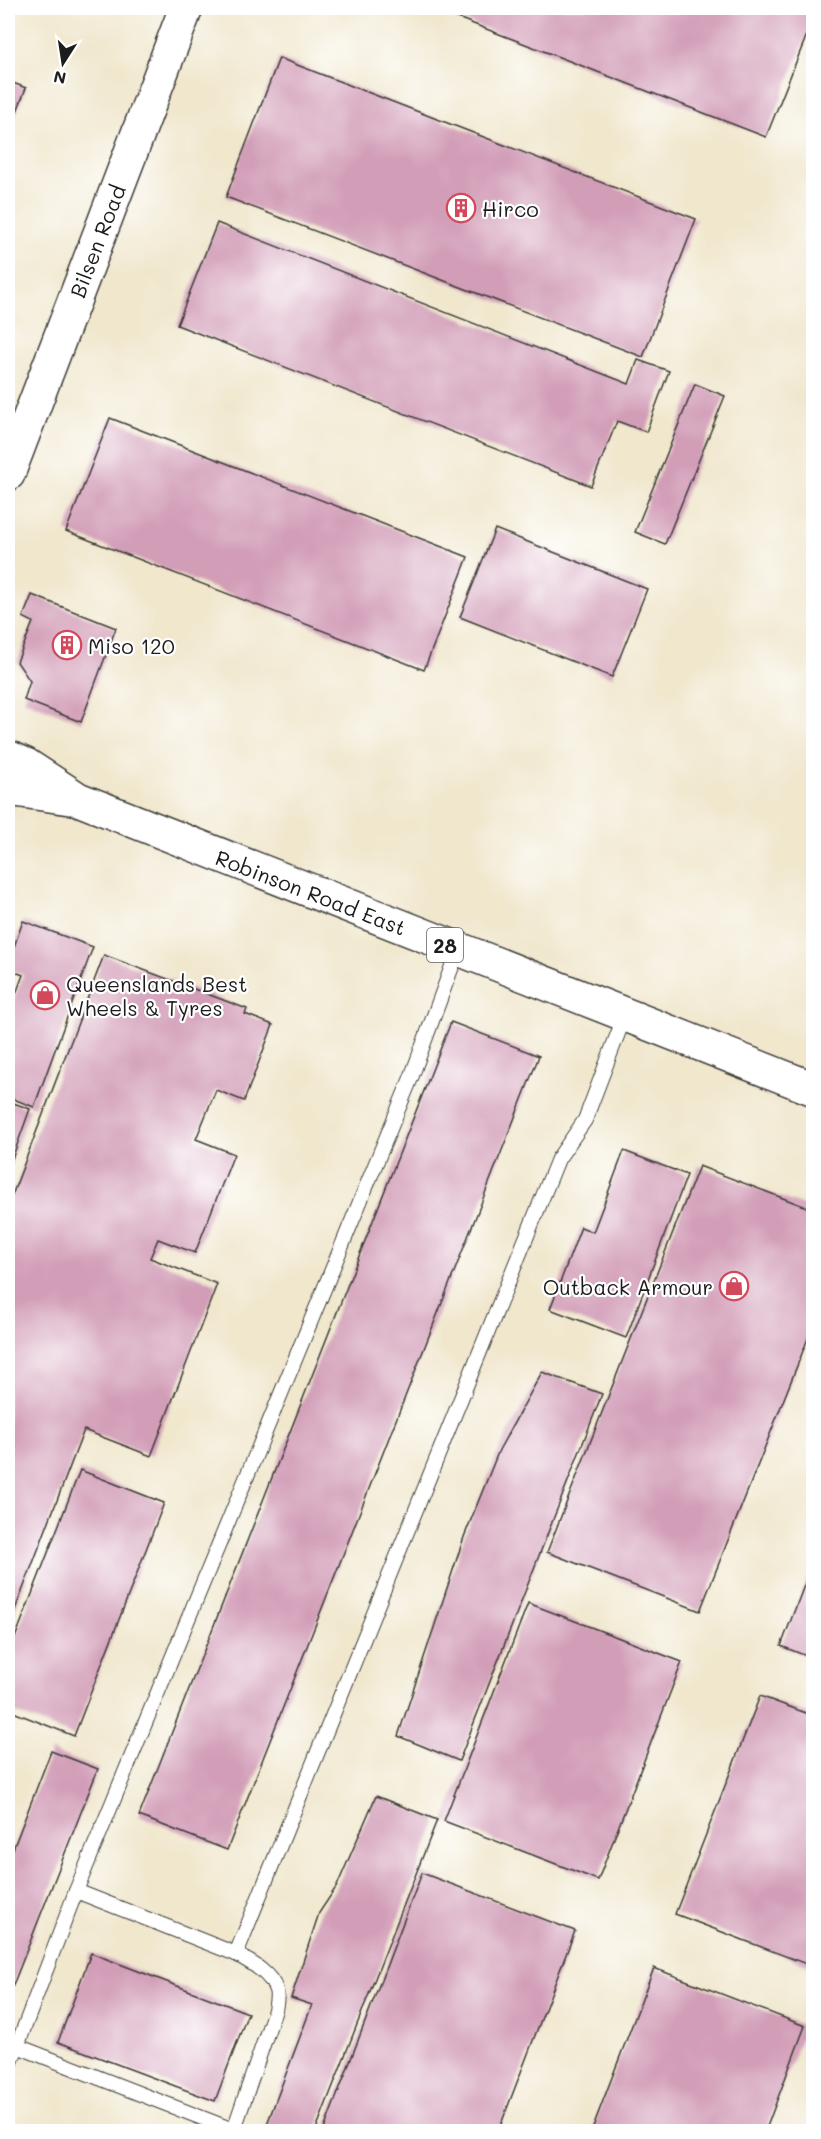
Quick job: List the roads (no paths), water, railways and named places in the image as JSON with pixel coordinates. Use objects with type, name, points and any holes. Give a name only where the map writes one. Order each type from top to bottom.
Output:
[{"type":"main road","name":"Bilsen Road","points":[[8,474],[186,8]]},
{"type":"main road","name":"Robinson Road East","points":[[8,757],[26,765],[78,799],[813,1089]]},
{"type":"main road","name":"Robinson Road East","points":[[8,789],[78,799]]},
{"type":"lane","points":[[8,2070],[76,1891],[411,1078],[458,950]]},
{"type":"lane","points":[[236,1954],[558,1158],[585,1120],[625,1015]]},
{"type":"lane","points":[[17,2046],[233,2131],[275,2010],[277,1997],[272,1983],[263,1972],[236,1954],[76,1891]]},
{"type":"place","name":"Hirco","points":[[461,208]]},
{"type":"place","name":"Miso 120","points":[[67,645]]},
{"type":"place","name":"Queenslands Best Wheels & Tyres","points":[[45,995]]},
{"type":"place","name":"Outback Armour","points":[[734,1286]]}]
